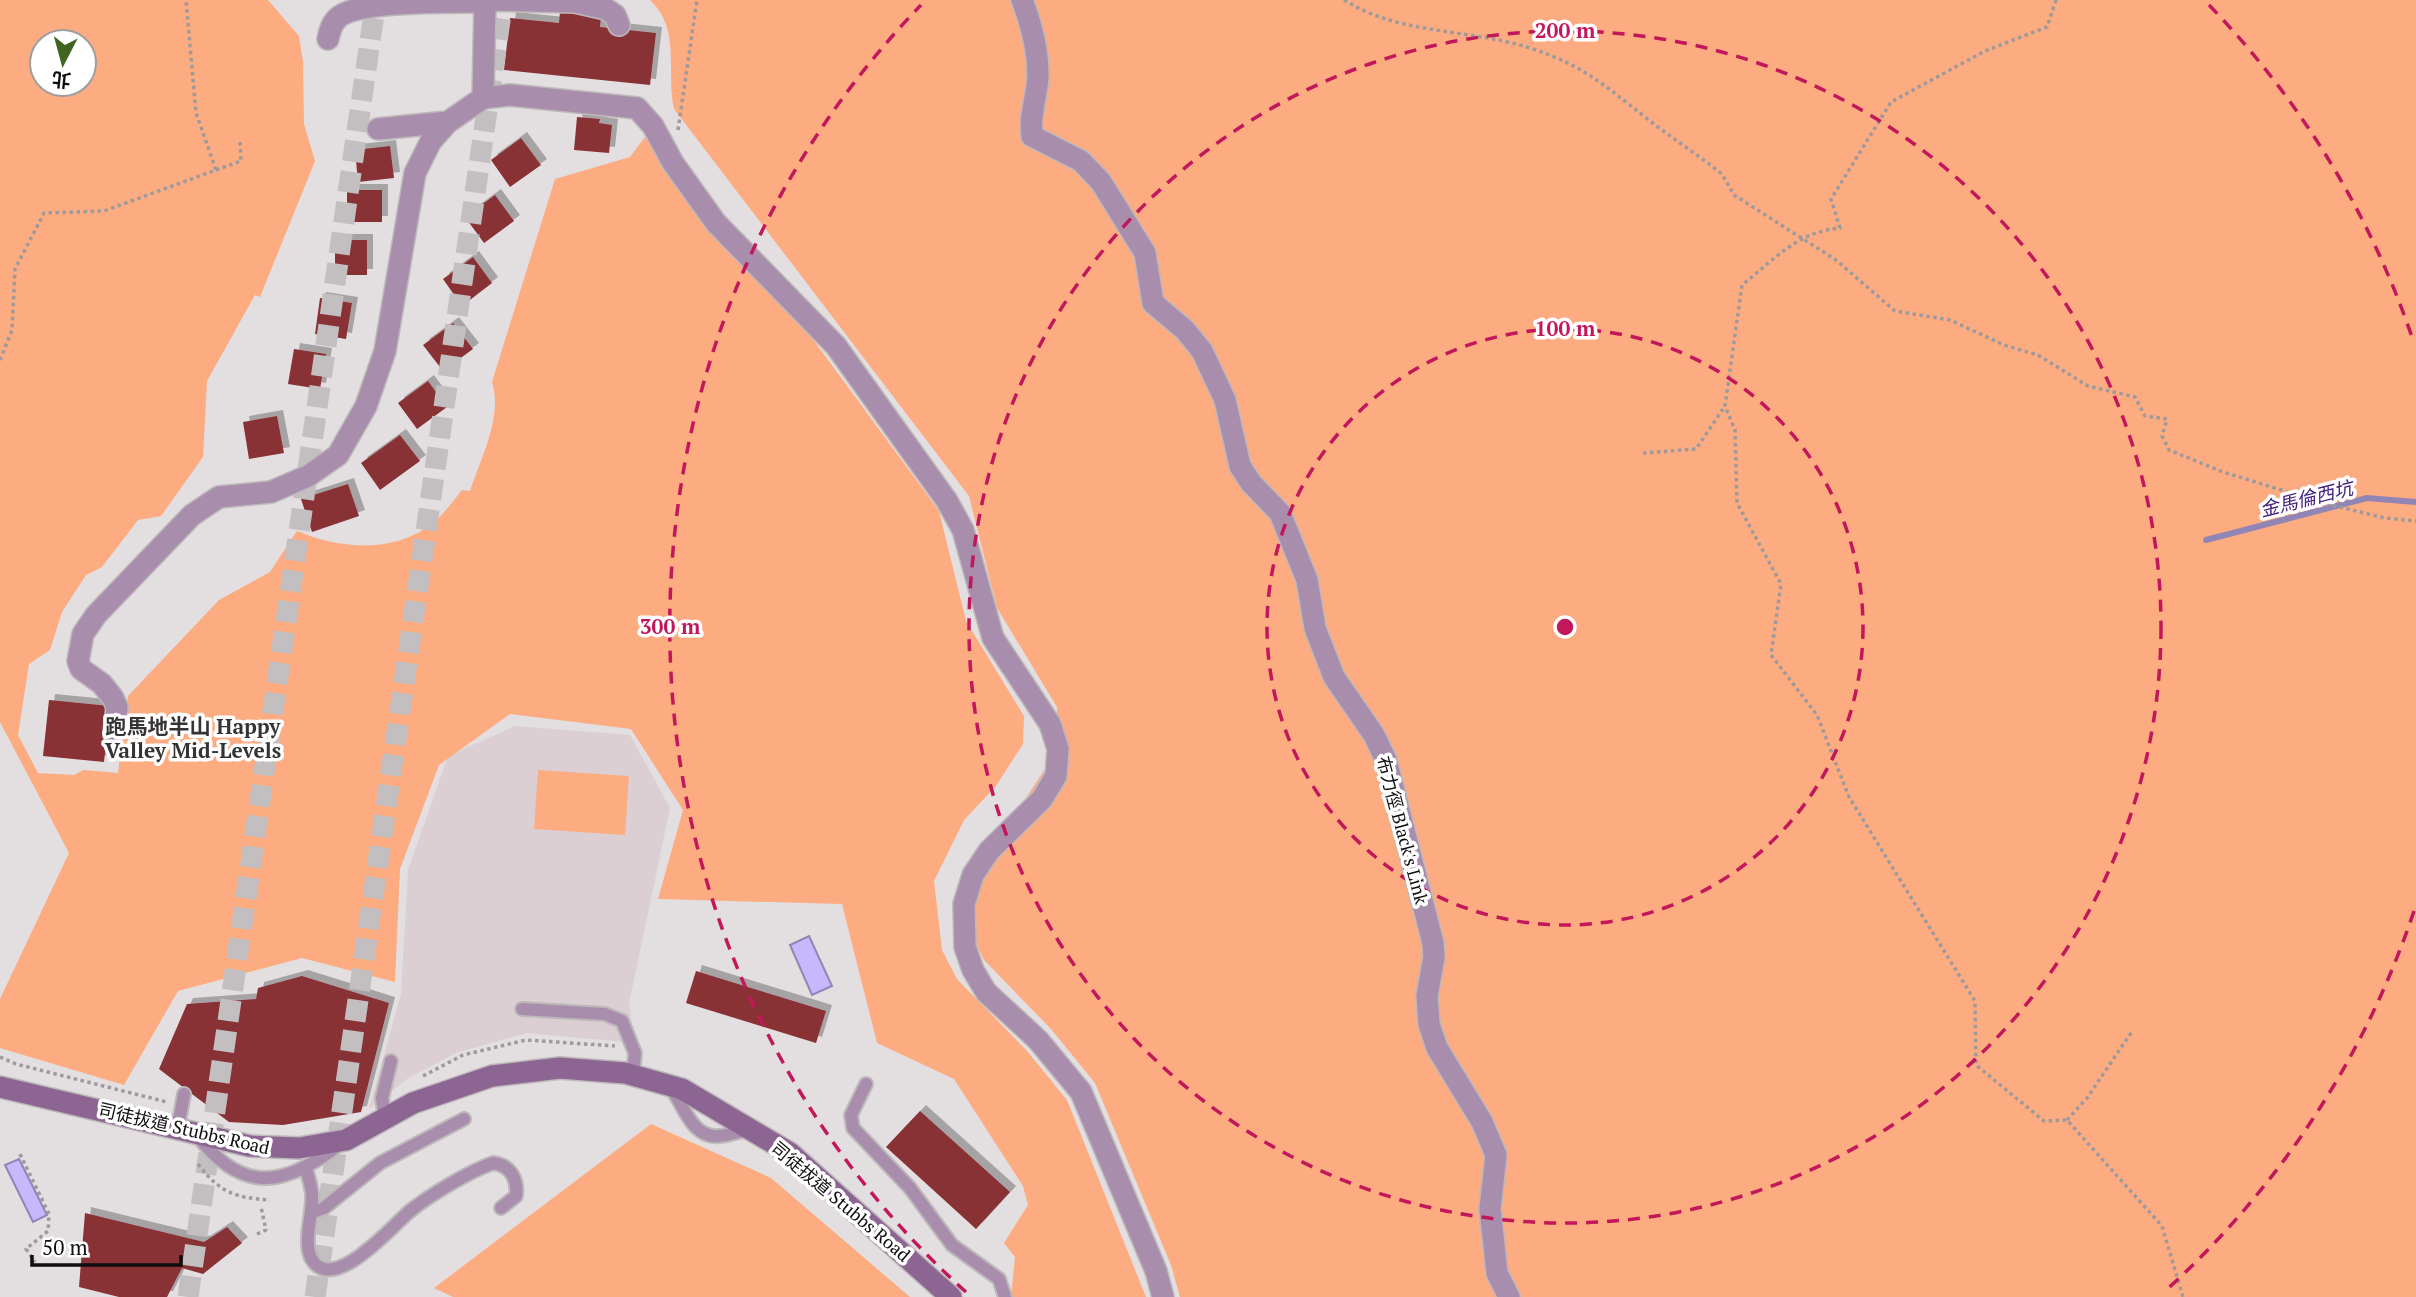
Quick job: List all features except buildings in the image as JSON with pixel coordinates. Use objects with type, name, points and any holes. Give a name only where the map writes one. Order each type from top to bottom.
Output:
[{"type":"main road","name":"司徒拔道 Stubbs Road","points":[[0,1087],[184,1114],[250,1146],[275,1149],[346,1140],[413,1103],[460,1085],[524,1071],[586,1069],[633,1075],[682,1088],[790,1153],[951,1297]]},
{"type":"street","name":"布力徑 Black's Link","points":[[1022,0],[1030,23],[1038,76],[1030,123],[1032,136],[1075,158],[1096,175],[1145,253],[1153,303],[1185,330],[1202,351],[1224,400],[1240,466],[1251,483],[1278,509],[1300,562],[1309,589],[1315,628],[1334,677],[1374,734],[1386,760],[1433,943],[1434,957],[1427,1006],[1430,1032],[1441,1056],[1486,1130],[1496,1154],[1490,1209],[1497,1273],[1510,1297]]},
{"type":"street","points":[[328,39],[331,26],[341,14],[413,1],[583,4],[606,9],[615,15],[619,25]]},
{"type":"street","points":[[483,98],[484,1]]},
{"type":"street","points":[[114,734],[117,707],[113,698],[102,684],[81,669],[78,661],[83,634],[96,615],[192,515],[219,497],[271,492],[308,476],[338,455],[366,406],[385,351],[415,173],[431,141],[448,122],[483,98],[510,95],[630,106],[645,114],[673,163],[716,223],[836,346],[947,501],[967,542],[993,638],[1049,724],[1058,749],[1056,776],[1042,799],[989,851],[973,876],[964,904],[965,947],[973,970],[986,992],[1038,1040],[1081,1092],[1156,1271],[1163,1297]]},
{"type":"street","points":[[378,129],[448,122]]},
{"type":"lane","points":[[522,1009],[605,1014],[622,1021],[635,1053],[633,1075]]},
{"type":"lane","points":[[385,1118],[382,1098],[391,1061]]},
{"type":"lane","points":[[866,1084],[851,1115],[853,1128],[910,1188],[930,1220],[952,1245],[999,1279],[1005,1297]]},
{"type":"lane","points":[[184,1114],[226,1167],[240,1175],[265,1179],[287,1176],[306,1168],[346,1140]]},
{"type":"lane","points":[[311,1213],[324,1208],[380,1163],[464,1119]]},
{"type":"lane","points":[[306,1168],[312,1195],[310,1258],[317,1267],[336,1273],[364,1259],[410,1211],[493,1163],[500,1164],[510,1172],[517,1186],[516,1196],[501,1208]]},
{"type":"path","points":[[186,0],[196,113],[216,170]]},
{"type":"path","points":[[673,163],[697,0]]},
{"type":"path","points":[[1344,0],[1419,30],[1452,30],[1493,37],[1581,67],[1722,174],[1734,195],[1836,260],[1895,311],[1950,320],[2004,345],[2038,355],[2088,386],[2135,397],[2145,416],[2167,419],[2162,436],[2164,445],[2169,450],[2222,471],[2327,505],[2385,518],[2416,521]]},
{"type":"path","points":[[1643,453],[1696,449],[1725,406],[1742,285],[1802,237],[1818,230],[1840,228],[1831,199],[1891,102],[1985,51],[2046,27],[2056,0]]},
{"type":"path","points":[[0,360],[12,330],[15,269],[44,213],[104,211],[241,161],[240,142]]},
{"type":"path","points":[[1725,406],[1735,430],[1737,503],[1781,583],[1771,655],[1817,715],[1849,797],[1975,1001],[1976,1065],[2044,1121],[2067,1120],[2087,1098],[2133,1030]]},
{"type":"path","points":[[418,1079],[463,1055],[526,1040],[616,1046],[635,1053]]},
{"type":"path","points":[[0,1057],[184,1114]]},
{"type":"path","points":[[2067,1120],[2162,1226],[2183,1297]]},
{"type":"path","points":[[20,1154],[49,1214],[48,1231],[26,1249],[35,1262]]},
{"type":"path","points":[[192,1156],[212,1182],[233,1195],[270,1200]]},
{"type":"path","points":[[257,1234],[266,1230],[261,1207]]},
{"type":"shaded area","points":[[0,0],[268,0],[299,36],[303,62],[304,124],[315,161],[260,297],[255,295],[207,381],[203,457],[161,516],[138,520],[102,567],[86,575],[62,612],[50,650],[29,664],[18,735],[38,773],[74,775],[83,770],[118,773],[128,696],[219,600],[270,572],[297,531],[349,545],[384,544],[418,533],[433,523],[462,490],[470,491],[493,423],[495,395],[492,382],[555,179],[630,157],[645,137],[670,176],[798,319],[939,511],[966,621],[1024,716],[1023,744],[996,786],[964,820],[934,881],[942,950],[957,979],[1027,1051],[1067,1100],[1146,1297],[1011,1297],[1015,1257],[1004,1243],[1028,1205],[1023,1186],[954,1079],[877,1043],[842,904],[658,899],[683,810],[631,729],[510,714],[439,765],[400,869],[395,982],[302,958],[178,991],[124,1085],[0,1048],[0,999],[69,853],[0,722]]},
{"type":"shaded area","points":[[650,0],[2416,0],[2416,1297],[1180,1297],[1171,1265],[1095,1083],[1051,1029],[984,960],[974,940],[967,887],[1055,754],[1057,707],[997,608],[969,496],[674,109],[669,37],[660,11]]},
{"type":"shaded area","points":[[515,726],[630,735],[670,808],[629,1004],[635,1043],[527,1033],[456,1053],[407,1079],[369,1109],[401,994],[408,870],[448,756]]},
{"type":"shaded area","points":[[538,770],[629,776],[625,835],[534,829]]},
{"type":"shaded area","points":[[809,936],[832,986],[812,995],[790,945]]},
{"type":"shaded area","points":[[651,1124],[771,1178],[910,1297],[453,1297],[434,1288]]},
{"type":"shaded area","points":[[19,1159],[47,1215],[33,1222],[5,1165]]},
{"type":"waterway","name":"金馬倫西坑","points":[[2206,540],[2367,498],[2416,502]]},
{"type":"tunnel","points":[[188,1297],[376,0]]},
{"type":"tunnel","points":[[315,1297],[503,0]]},
{"type":"district","name":"跑馬地半山 Happy Valley Mid-Levels","points":[[193,738]]}]
